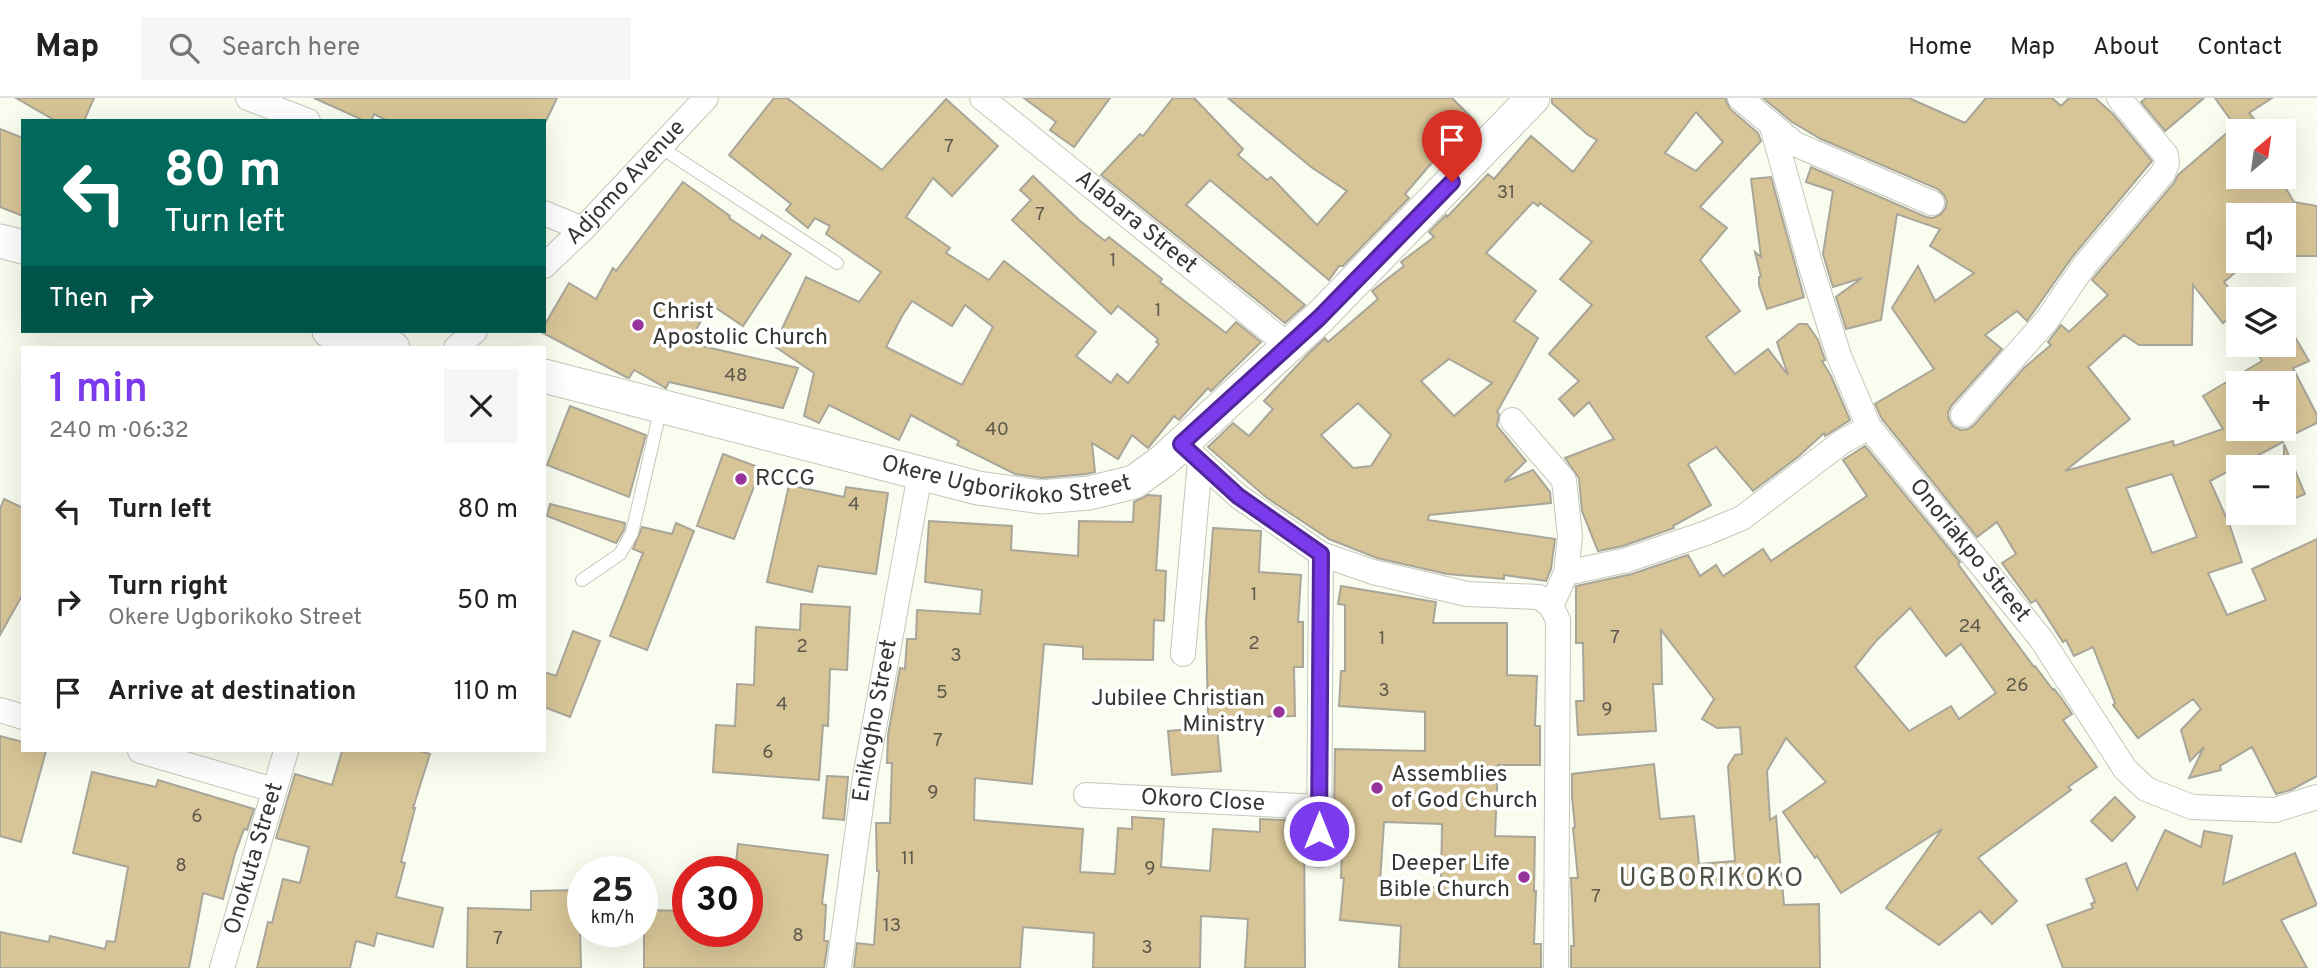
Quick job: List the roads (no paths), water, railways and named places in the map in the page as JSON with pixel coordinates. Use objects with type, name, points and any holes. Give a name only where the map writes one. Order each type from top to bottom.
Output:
[{"type":"street","points":[[248,98],[303,119]]},
{"type":"street","name":"Adjomo Avenue","points":[[546,263],[583,229],[706,98]]},
{"type":"street","name":"Alabara Street","points":[[982,98],[1289,346]]},
{"type":"street","name":"Okere Ugborikoko Street","points":[[546,377],[978,488],[1041,497],[1089,493],[1134,482],[1163,461],[1190,453],[1289,346],[1533,98]]},
{"type":"street","points":[[1740,98],[1795,144],[1933,203]]},
{"type":"street","points":[[1964,415],[2046,320],[2084,266],[2163,173],[2167,163],[2165,155],[2119,98]]},
{"type":"street","name":"Onoriakpo Street","points":[[1772,127],[1839,356],[1869,427],[2042,640],[2125,769],[2146,789],[2192,807],[2275,810],[2317,797]]},
{"type":"street","points":[[546,215],[583,229]]},
{"type":"street","points":[[0,241],[21,246]]},
{"type":"street","points":[[337,333],[385,346]]},
{"type":"street","points":[[458,346],[473,333]]},
{"type":"street","points":[[1512,420],[1564,480],[1570,536],[1566,573],[1552,606]]},
{"type":"street","points":[[1566,573],[1627,560],[1742,518],[1842,442],[1869,427]]},
{"type":"street","points":[[1190,453],[1238,496],[1321,554],[1373,572],[1467,594],[1539,597],[1552,606],[1558,620],[1556,968]]},
{"type":"street","points":[[1183,654],[1190,453]]},
{"type":"street","name":"Enikogho Street","points":[[839,968],[864,783],[920,474]]},
{"type":"street","points":[[1319,855],[1321,554]]},
{"type":"street","points":[[0,710],[21,716]]},
{"type":"street","points":[[143,752],[274,790]]},
{"type":"street","name":"Onokuta Street","points":[[222,968],[286,752]]},
{"type":"street","name":"Okoro Close","points":[[1086,795],[1319,807]]},
{"type":"lane","points":[[660,147],[837,263]]},
{"type":"lane","points":[[582,580],[620,554],[632,533],[661,406]]},
{"type":"place","name":"Christ Apostolic Church","points":[[638,325]]},
{"type":"place","name":"RCCG","points":[[741,479]]},
{"type":"place","name":"Jubilee Christian Ministry","points":[[1279,712]]},
{"type":"place","name":"Assemblies of God Church","points":[[1377,788]]},
{"type":"place","name":"Deeper Life Bible Church","points":[[1524,877]]},
{"type":"district","name":"UGBORIKOKO","points":[[1712,879]]}]
